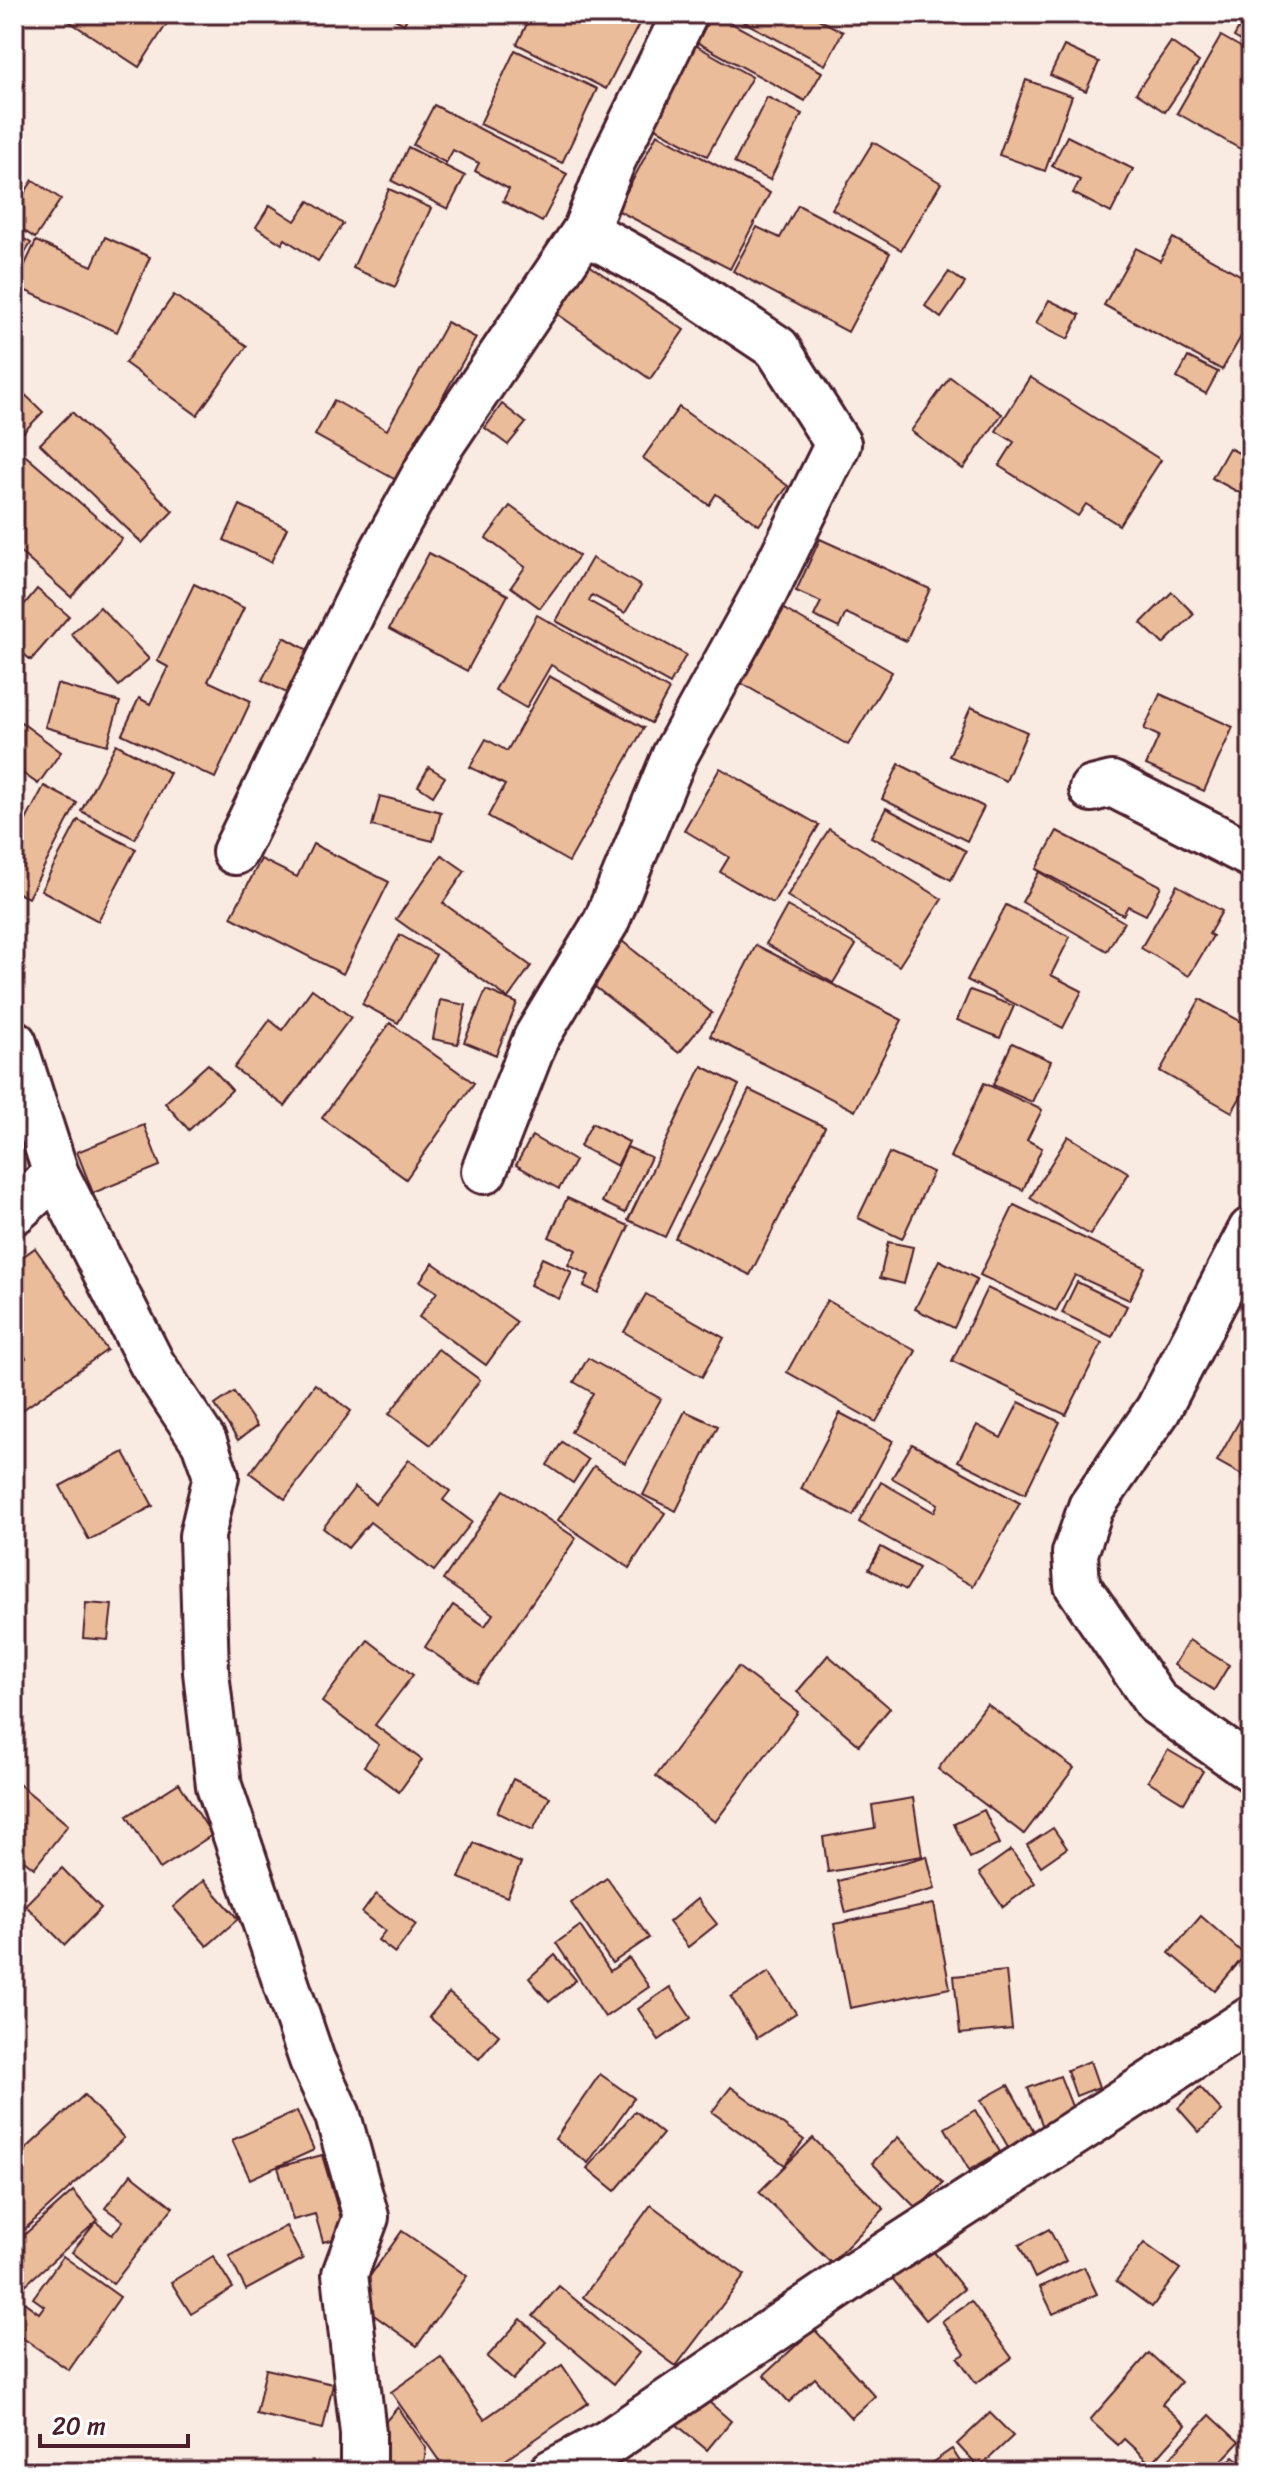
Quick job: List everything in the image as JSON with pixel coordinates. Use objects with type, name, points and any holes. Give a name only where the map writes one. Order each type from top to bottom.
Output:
[{"type":"street","points":[[235,852],[383,550],[439,448],[585,231],[613,160],[685,14]]},
{"type":"street","points":[[484,1171],[536,1038],[606,922],[675,755],[765,592],[838,444],[777,348],[681,284],[585,231]]},
{"type":"street","points":[[1092,789],[1112,784],[1251,855]]},
{"type":"street","points":[[14,1043],[56,1174],[152,1364],[204,1442],[216,1476],[202,1536],[206,1672],[214,1756],[219,1786],[247,1874],[312,2060],[338,2116],[366,2217],[345,2274],[363,2433],[363,2472]]},
{"type":"street","points":[[14,1212],[56,1174]]},
{"type":"street","points":[[1251,1230],[1158,1410],[1091,1507],[1075,1553],[1077,1585],[1156,1702],[1251,1769]]},
{"type":"street","points":[[552,2472],[609,2442],[856,2274],[1251,2019]]},
{"type":"building","points":[[58,14],[173,14],[139,67]]},
{"type":"building","points":[[385,14],[409,14],[404,24]]},
{"type":"building","points":[[532,14],[644,14],[606,89],[517,44]]},
{"type":"building","points":[[700,14],[809,14],[843,32],[825,65],[735,17],[731,23],[822,72],[805,101],[687,37]]},
{"type":"building","points":[[1247,14],[1251,14],[1251,47],[1234,37]]},
{"type":"building","points":[[1221,36],[1251,53],[1251,155],[1177,113]]},
{"type":"building","points":[[1171,42],[1199,62],[1165,112],[1136,93]]},
{"type":"building","points":[[695,45],[752,77],[707,156],[650,125]]},
{"type":"building","points":[[1064,46],[1099,62],[1086,91],[1050,75]]},
{"type":"building","points":[[515,50],[597,89],[562,163],[480,124]]},
{"type":"building","points":[[1026,80],[1072,96],[1045,171],[999,155]]},
{"type":"building","points":[[767,97],[802,114],[770,180],[734,163]]},
{"type":"building","points":[[434,105],[567,174],[542,222],[503,201],[509,189],[475,171],[479,163],[453,150],[446,163],[413,145]]},
{"type":"building","points":[[657,134],[770,193],[730,269],[617,210]]},
{"type":"building","points":[[1067,136],[1133,169],[1111,213],[1073,193],[1080,180],[1052,166]]},
{"type":"building","points":[[873,142],[941,183],[901,250],[832,209]]},
{"type":"building","points":[[408,147],[465,176],[448,209],[392,181]]},
{"type":"building","points":[[33,180],[61,199],[35,238],[14,224],[14,209]]},
{"type":"building","points":[[389,189],[431,208],[395,287],[353,268]]},
{"type":"building","points":[[309,201],[343,224],[318,261],[285,239],[282,244],[256,227],[270,205],[295,221]]},
{"type":"building","points":[[798,205],[890,253],[848,332],[733,271],[757,227],[780,238]]},
{"type":"building","points":[[14,233],[31,243],[14,271]]},
{"type":"building","points":[[105,237],[150,257],[117,332],[15,286],[36,241],[92,266]]},
{"type":"building","points":[[1173,238],[1251,281],[1251,319],[1222,370],[1104,305],[1136,248],[1160,261]]},
{"type":"building","points":[[589,265],[684,330],[650,379],[556,313]]},
{"type":"building","points":[[949,272],[965,283],[941,318],[925,306]]},
{"type":"building","points":[[174,295],[247,346],[197,415],[125,363]]},
{"type":"building","points":[[1049,300],[1080,315],[1068,339],[1036,323]]},
{"type":"building","points":[[447,322],[476,338],[396,480],[315,435],[334,400],[387,430]]},
{"type":"building","points":[[1188,357],[1218,372],[1206,394],[1177,378]]},
{"type":"building","points":[[950,377],[1002,414],[963,469],[911,431]]},
{"type":"building","points":[[1030,377],[1161,460],[1119,525],[1086,504],[1078,516],[999,466],[1014,442],[996,431]]},
{"type":"building","points":[[14,384],[43,412],[14,442]]},
{"type":"building","points":[[502,404],[526,423],[508,445],[485,428]]},
{"type":"building","points":[[679,407],[788,486],[759,525],[716,494],[709,505],[643,458]]},
{"type":"building","points":[[72,412],[173,511],[142,543],[40,444]]},
{"type":"building","points":[[1229,448],[1251,459],[1251,499],[1212,478]]},
{"type":"building","points":[[19,450],[122,539],[71,597],[14,547],[14,456]]},
{"type":"building","points":[[240,505],[287,528],[271,562],[224,540]]},
{"type":"building","points":[[510,506],[579,556],[540,608],[511,587],[525,567],[486,538]]},
{"type":"building","points":[[820,539],[930,589],[906,641],[846,613],[839,628],[814,616],[821,602],[796,591]]},
{"type":"building","points":[[429,553],[508,595],[467,671],[389,629]]},
{"type":"building","points":[[592,558],[641,586],[625,613],[592,595],[589,601],[686,655],[670,684],[556,621]]},
{"type":"building","points":[[194,584],[244,608],[208,681],[251,701],[215,778],[122,734],[139,698],[150,704],[168,667],[157,661]]},
{"type":"building","points":[[37,589],[69,616],[31,660],[14,646],[14,617]]},
{"type":"building","points":[[1172,592],[1194,614],[1163,644],[1141,623]]},
{"type":"building","points":[[100,607],[149,659],[119,686],[71,634]]},
{"type":"building","points":[[784,609],[892,672],[848,745],[741,683]]},
{"type":"building","points":[[537,615],[669,690],[651,723],[551,665],[526,708],[495,690]]},
{"type":"building","points":[[284,637],[315,654],[292,696],[262,680]]},
{"type":"building","points":[[549,676],[644,728],[569,862],[488,816],[505,785],[470,767],[486,739],[507,751]]},
{"type":"building","points":[[57,684],[120,702],[107,745],[45,727]]},
{"type":"building","points":[[1160,694],[1233,727],[1204,791],[1146,765],[1159,736],[1144,729]]},
{"type":"building","points":[[971,707],[1027,732],[1006,781],[949,756]]},
{"type":"building","points":[[14,717],[61,752],[38,784],[14,767]]},
{"type":"building","points":[[116,744],[170,773],[135,839],[81,811]]},
{"type":"building","points":[[899,764],[984,807],[967,841],[882,799]]},
{"type":"building","points":[[429,767],[445,777],[433,796],[418,786]]},
{"type":"building","points":[[720,768],[819,825],[773,903],[720,872],[729,857],[684,830]]},
{"type":"building","points":[[44,786],[77,803],[28,898],[14,891],[14,843]]},
{"type":"building","points":[[380,796],[441,812],[433,841],[372,826]]},
{"type":"building","points":[[886,808],[966,851],[951,880],[871,837]]},
{"type":"building","points":[[78,820],[136,849],[98,921],[41,890]]},
{"type":"building","points":[[829,829],[942,899],[899,966],[787,896]]},
{"type":"building","points":[[1057,831],[1161,886],[1146,915],[1128,906],[1123,915],[1036,869]]},
{"type":"building","points":[[313,844],[389,882],[343,974],[231,917],[261,859],[297,877]]},
{"type":"building","points":[[442,855],[465,871],[443,903],[531,966],[508,998],[396,919]]},
{"type":"building","points":[[1039,872],[1124,922],[1107,951],[1022,902]]},
{"type":"building","points":[[1177,885],[1222,911],[1209,934],[1213,936],[1189,976],[1141,948]]},
{"type":"building","points":[[1006,905],[1070,937],[1051,975],[1082,991],[1063,1028],[967,980]]},
{"type":"building","points":[[787,906],[856,945],[833,983],[766,944]]},
{"type":"building","points":[[400,935],[436,955],[398,1023],[362,1004]]},
{"type":"building","points":[[617,937],[712,1013],[679,1053],[585,979]]},
{"type":"building","points":[[756,945],[902,1020],[855,1111],[710,1036]]},
{"type":"building","points":[[312,989],[351,1017],[285,1106],[234,1068],[270,1020],[282,1030]]},
{"type":"building","points":[[486,990],[517,1003],[496,1055],[464,1042]]},
{"type":"building","points":[[970,990],[1014,1006],[1000,1038],[957,1020]]},
{"type":"building","points":[[1200,999],[1251,1027],[1251,1079],[1232,1112],[1160,1071]]},
{"type":"building","points":[[440,1000],[466,1005],[458,1044],[433,1039]]},
{"type":"building","points":[[390,1023],[474,1083],[406,1179],[322,1118]]},
{"type":"building","points":[[1012,1043],[1051,1061],[1032,1102],[993,1085]]},
{"type":"building","points":[[208,1064],[232,1090],[189,1130],[165,1103]]},
{"type":"building","points":[[702,1066],[739,1085],[665,1237],[628,1220]]},
{"type":"building","points":[[984,1083],[1042,1110],[1027,1140],[1042,1148],[1023,1190],[950,1157]]},
{"type":"building","points":[[749,1090],[825,1127],[750,1275],[675,1238]]},
{"type":"building","points":[[592,1123],[629,1142],[617,1166],[580,1146]]},
{"type":"building","points":[[144,1125],[160,1166],[93,1193],[77,1152]]},
{"type":"building","points":[[532,1136],[575,1161],[559,1189],[516,1165]]},
{"type":"building","points":[[1068,1136],[1129,1173],[1090,1235],[1030,1198]]},
{"type":"building","points":[[627,1147],[651,1157],[625,1213],[602,1202]]},
{"type":"building","points":[[889,1153],[933,1172],[902,1239],[858,1218]]},
{"type":"building","points":[[567,1198],[629,1226],[598,1293],[584,1286],[589,1275],[568,1265],[576,1250],[549,1237]]},
{"type":"building","points":[[1014,1205],[1145,1267],[1129,1300],[1075,1275],[1056,1311],[980,1275]]},
{"type":"building","points":[[888,1242],[913,1247],[904,1284],[880,1278]]},
{"type":"building","points":[[35,1248],[107,1350],[14,1416],[14,1367],[26,1358],[14,1341],[14,1263]]},
{"type":"building","points":[[542,1258],[572,1272],[559,1299],[530,1285]]},
{"type":"building","points":[[939,1260],[977,1279],[954,1328],[915,1309]]},
{"type":"building","points":[[433,1263],[517,1322],[486,1365],[419,1317],[437,1292],[420,1281]]},
{"type":"building","points":[[1077,1282],[1127,1306],[1112,1337],[1062,1313]]},
{"type":"building","points":[[987,1288],[1102,1343],[1066,1415],[952,1361]]},
{"type":"building","points":[[646,1294],[724,1338],[702,1377],[624,1332]]},
{"type":"building","points":[[827,1300],[916,1351],[876,1422],[787,1372]]},
{"type":"building","points":[[438,1349],[480,1380],[431,1445],[389,1414]]},
{"type":"building","points":[[588,1358],[661,1399],[625,1463],[571,1432],[593,1393],[574,1382]]},
{"type":"building","points":[[315,1384],[351,1411],[285,1499],[250,1473]]},
{"type":"building","points":[[234,1392],[257,1426],[238,1440],[215,1405]]},
{"type":"building","points":[[1251,1400],[1251,1480],[1217,1461]]},
{"type":"building","points":[[1019,1402],[1060,1422],[1025,1494],[958,1461],[977,1425],[1001,1438]]},
{"type":"building","points":[[685,1411],[718,1426],[676,1511],[643,1495]]},
{"type":"building","points":[[840,1413],[893,1441],[853,1516],[801,1489]]},
{"type":"building","points":[[562,1442],[588,1460],[573,1483],[547,1465]]},
{"type":"building","points":[[912,1444],[1020,1503],[973,1586],[859,1522],[881,1482],[934,1512],[938,1504],[892,1478]]},
{"type":"building","points":[[124,1452],[153,1506],[89,1540],[60,1486]]},
{"type":"building","points":[[409,1460],[450,1491],[443,1500],[472,1522],[434,1571],[370,1522],[348,1548],[323,1528],[355,1487],[375,1504]]},
{"type":"building","points":[[594,1466],[665,1513],[629,1568],[558,1520]]},
{"type":"building","points":[[504,1490],[576,1538],[477,1683],[425,1647],[453,1605],[485,1626],[493,1614],[443,1580]]},
{"type":"building","points":[[881,1547],[919,1568],[906,1590],[869,1569]]},
{"type":"building","points":[[86,1603],[112,1605],[108,1640],[83,1638]]},
{"type":"building","points":[[368,1640],[413,1675],[375,1725],[422,1760],[399,1792],[364,1766],[379,1745],[322,1702]]},
{"type":"building","points":[[1189,1640],[1229,1665],[1214,1690],[1174,1665]]},
{"type":"building","points":[[828,1655],[890,1708],[859,1745],[797,1692]]},
{"type":"building","points":[[738,1667],[798,1712],[715,1822],[656,1776]]},
{"type":"building","points":[[987,1704],[1074,1768],[1024,1834],[938,1769]]},
{"type":"building","points":[[1168,1750],[1203,1771],[1184,1803],[1148,1781]]},
{"type":"building","points":[[513,1779],[550,1797],[533,1830],[497,1812]]},
{"type":"building","points":[[14,1780],[68,1825],[34,1868],[14,1852]]},
{"type":"building","points":[[179,1783],[212,1835],[160,1869],[127,1816]]},
{"type":"building","points":[[913,1798],[922,1856],[828,1872],[823,1837],[875,1828],[872,1805]]},
{"type":"building","points":[[984,1810],[1000,1844],[970,1858],[954,1824]]},
{"type":"building","points":[[1053,1828],[1067,1848],[1041,1866],[1027,1845]]},
{"type":"building","points":[[474,1843],[521,1863],[507,1897],[459,1878]]},
{"type":"building","points":[[1011,1850],[1035,1883],[1003,1907],[979,1873]]},
{"type":"building","points":[[927,1856],[935,1889],[846,1913],[838,1881]]},
{"type":"building","points":[[62,1868],[101,1908],[65,1945],[25,1905]]},
{"type":"building","points":[[607,1878],[649,1938],[612,1963],[571,1903]]},
{"type":"building","points":[[204,1880],[238,1919],[207,1946],[173,1907]]},
{"type":"building","points":[[376,1894],[416,1925],[395,1953],[378,1940],[385,1931],[362,1913]]},
{"type":"building","points":[[697,1899],[717,1924],[688,1947],[669,1922]]},
{"type":"building","points":[[934,1904],[950,1988],[850,2008],[834,1924]]},
{"type":"building","points":[[1201,1916],[1245,1955],[1215,1991],[1169,1953]]},
{"type":"building","points":[[580,1926],[610,1971],[629,1958],[649,1987],[605,2017],[556,1943]]},
{"type":"building","points":[[555,1955],[576,1980],[549,2002],[529,1978]]},
{"type":"building","points":[[1006,1971],[1012,2029],[960,2034],[954,1976]]},
{"type":"building","points":[[769,1972],[796,2013],[757,2038],[731,1997]]},
{"type":"building","points":[[670,1987],[691,2018],[659,2040],[638,2009]]},
{"type":"building","points":[[449,1993],[499,2035],[479,2059],[429,2017]]},
{"type":"building","points":[[1090,2061],[1099,2087],[1076,2096],[1067,2070]]},
{"type":"building","points":[[600,2074],[634,2098],[588,2163],[555,2139]]},
{"type":"building","points":[[1060,2076],[1077,2119],[1045,2132],[1028,2088]]},
{"type":"building","points":[[1008,2085],[1040,2142],[1014,2157],[981,2100]]},
{"type":"building","points":[[731,2087],[804,2140],[785,2165],[712,2112]]},
{"type":"building","points":[[1200,2087],[1222,2111],[1199,2132],[1178,2108]]},
{"type":"building","points":[[84,2095],[124,2138],[14,2239],[14,2160]]},
{"type":"building","points":[[975,2110],[1000,2152],[969,2170],[945,2128]]},
{"type":"building","points":[[297,2111],[314,2150],[250,2179],[232,2140]]},
{"type":"building","points":[[635,2111],[663,2134],[615,2191],[587,2168]]},
{"type":"building","points":[[898,2137],[943,2183],[917,2209],[872,2163]]},
{"type":"building","points":[[813,2138],[884,2209],[831,2263],[759,2192]]},
{"type":"building","points":[[322,2155],[346,2236],[323,2242],[315,2214],[293,2220],[278,2167]]},
{"type":"building","points":[[131,2174],[173,2207],[113,2284],[72,2252],[96,2222],[112,2235],[123,2221],[105,2208]]},
{"type":"building","points":[[73,2191],[98,2220],[14,2295],[14,2244]]},
{"type":"building","points":[[651,2205],[745,2275],[676,2366],[583,2297]]},
{"type":"building","points":[[286,2226],[303,2259],[246,2290],[229,2256]]},
{"type":"building","points":[[1049,2229],[1066,2261],[1035,2278],[1019,2245]]},
{"type":"building","points":[[402,2231],[467,2276],[417,2346],[353,2300]]},
{"type":"building","points":[[925,2241],[964,2289],[926,2320],[887,2272]]},
{"type":"building","points":[[1144,2243],[1180,2269],[1152,2307],[1116,2281]]},
{"type":"building","points":[[63,2256],[120,2297],[69,2370],[14,2332],[14,2301],[17,2297],[39,2313],[44,2306],[33,2298]]},
{"type":"building","points":[[213,2256],[233,2288],[191,2314],[171,2282]]},
{"type":"building","points":[[1084,2267],[1097,2294],[1053,2314],[1040,2287]]},
{"type":"building","points":[[559,2286],[639,2353],[614,2384],[533,2316]]},
{"type":"building","points":[[971,2301],[1012,2358],[976,2383],[958,2358],[965,2354],[942,2321]]},
{"type":"building","points":[[521,2319],[546,2342],[513,2380],[487,2357]]},
{"type":"building","points":[[814,2329],[875,2396],[851,2418],[815,2378],[789,2402],[764,2375]]},
{"type":"building","points":[[1149,2353],[1181,2382],[1162,2404],[1186,2425],[1151,2464],[1124,2439],[1118,2445],[1090,2420]]},
{"type":"building","points":[[441,2357],[484,2419],[562,2365],[588,2403],[488,2472],[447,2472],[391,2392]]},
{"type":"building","points":[[266,2369],[333,2384],[323,2429],[256,2414]]},
{"type":"building","points":[[694,2389],[731,2421],[707,2450],[670,2419]]},
{"type":"building","points":[[398,2407],[426,2448],[423,2472],[382,2472],[379,2429]]},
{"type":"building","points":[[990,2413],[1013,2436],[979,2468],[957,2444]]},
{"type":"building","points":[[1210,2415],[1239,2442],[1211,2472],[1177,2472],[1166,2462]]},
{"type":"building","points":[[952,2449],[966,2471],[926,2472],[924,2468]]},
{"type":"building","points":[[1234,2456],[1250,2472],[1218,2472]]}]
